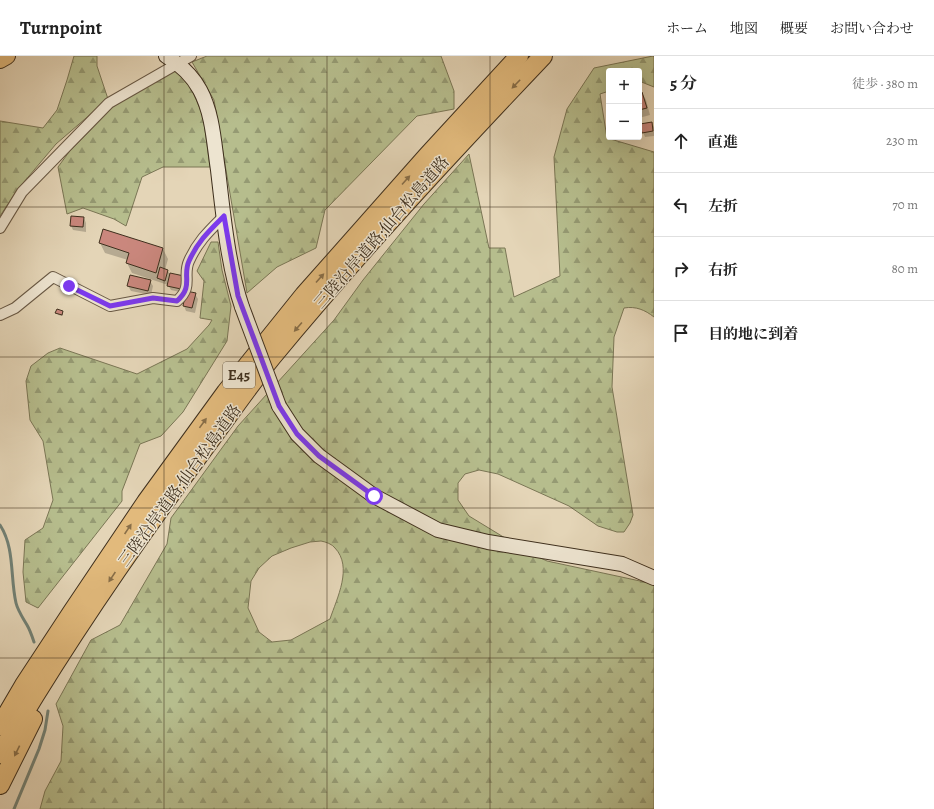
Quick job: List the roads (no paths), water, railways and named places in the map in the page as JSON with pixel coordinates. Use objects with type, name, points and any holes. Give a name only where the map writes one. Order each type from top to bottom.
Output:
[{"type":"highway","name":"三陸沿岸道路;仙台松島道路","points":[[0,754],[78,614],[146,502],[231,386],[304,295],[428,155],[520,56]]},
{"type":"highway","name":"三陸沿岸道路;仙台松島道路","points":[[0,726],[24,685],[146,526],[271,359],[370,244],[469,134],[543,56]]},
{"type":"highway","points":[[0,707],[12,689],[78,614]]},
{"type":"highway","points":[[0,785],[78,614]]},
{"type":"main road","points":[[0,60],[7,56]]},
{"type":"street","points":[[0,228],[22,192],[109,103],[172,59],[190,56]]},
{"type":"street","points":[[172,59],[191,75],[200,90],[207,107],[215,148],[224,216],[238,296],[279,406],[297,434],[319,456],[374,496],[438,530],[488,542],[622,564],[654,578]]},
{"type":"street","points":[[0,315],[15,308],[53,277],[110,306],[153,298],[177,301],[187,288],[188,263],[201,240],[224,216]]},
{"type":"waterway","points":[[0,525],[8,543],[16,603],[34,642]]},
{"type":"waterway","points":[[14,809],[39,749],[45,730],[48,711]]}]
